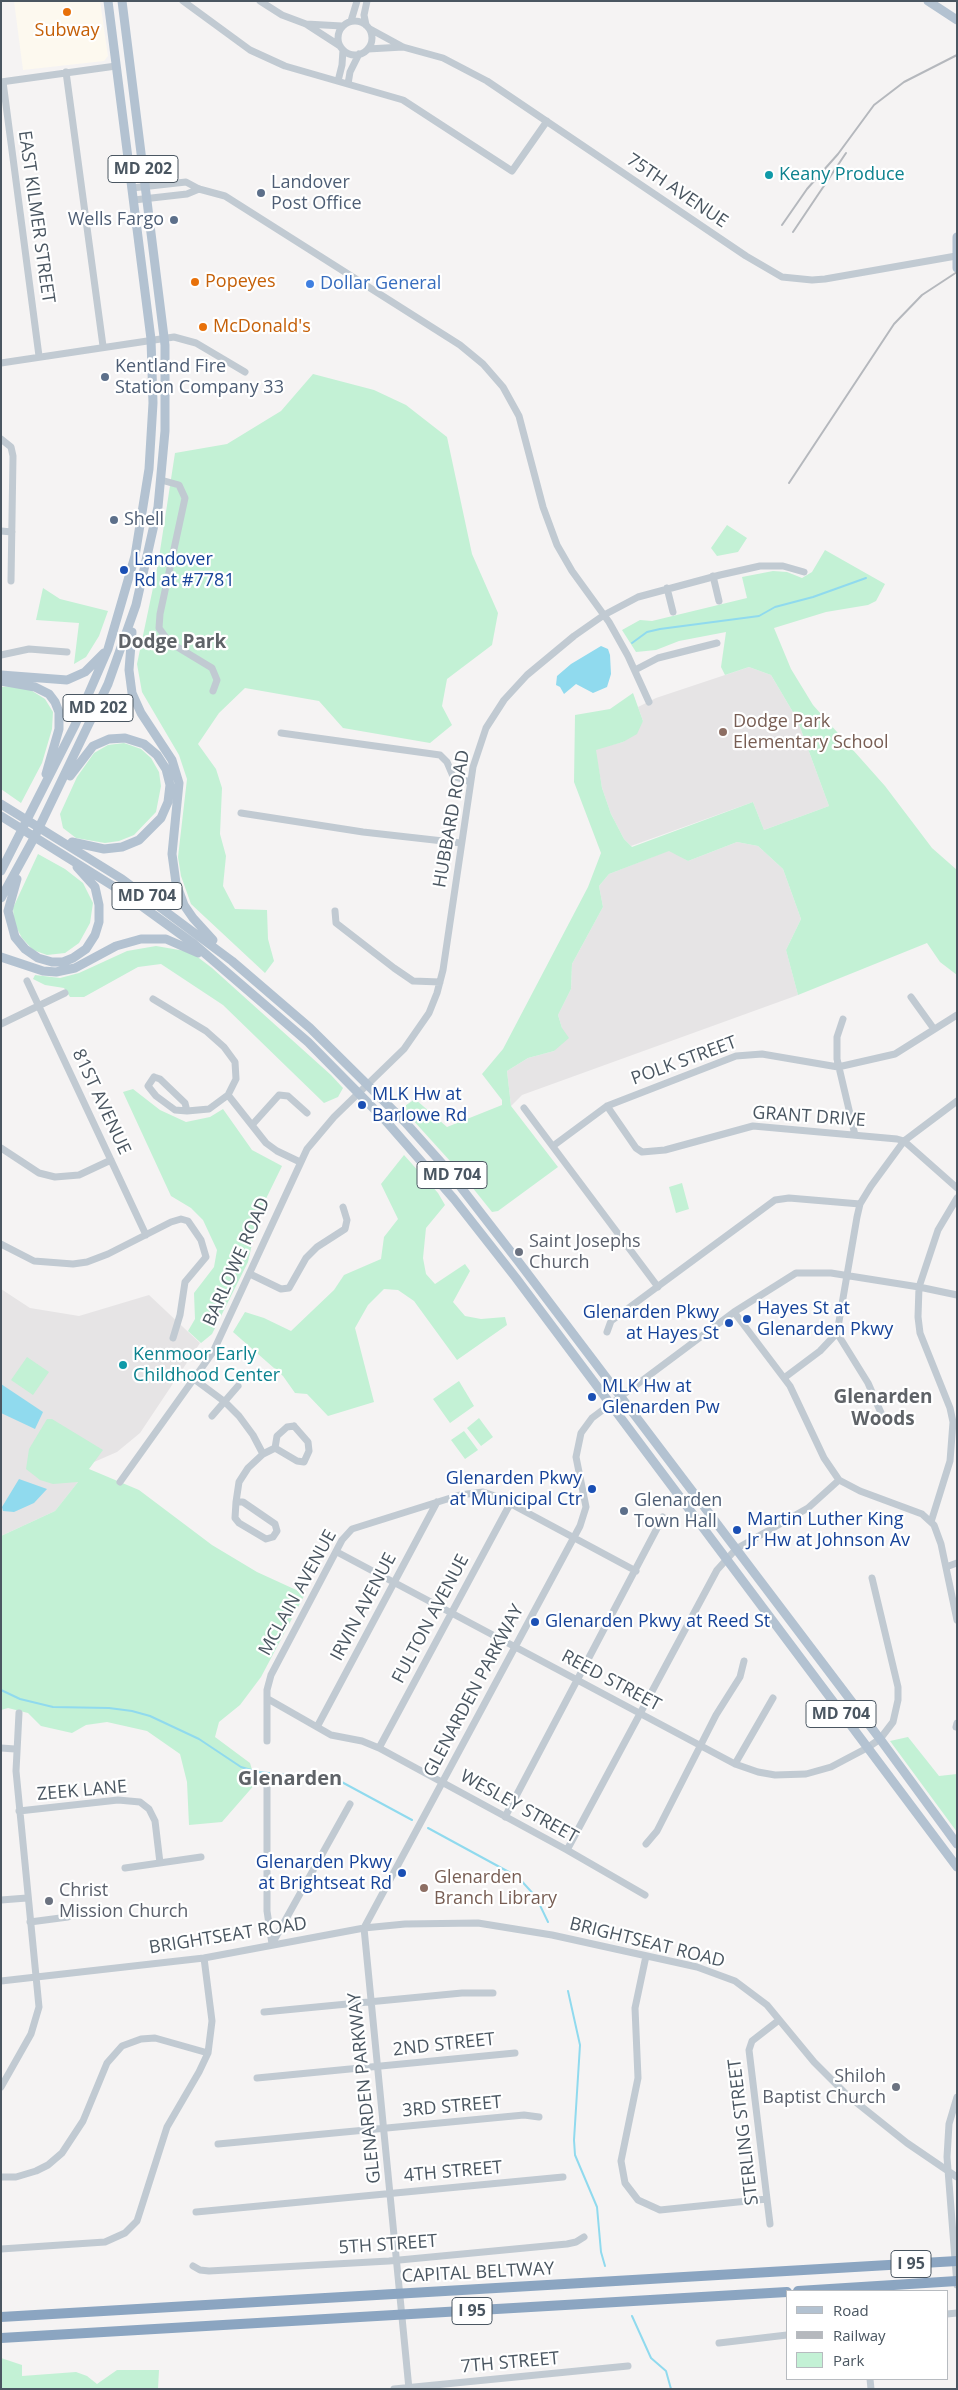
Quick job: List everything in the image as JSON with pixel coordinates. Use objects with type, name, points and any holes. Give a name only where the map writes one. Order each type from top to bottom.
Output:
[{"type":"highway","name":"CAPITAL BELTWAY","points":[[1,2317],[957,2261]]},
{"type":"highway","name":"I 95","points":[[814,2290],[957,2281]]},
{"type":"highway","name":"CAPITAL BELTWAY","points":[[1,2338],[786,2292]]},
{"type":"main road","name":"MD 202","points":[[1,871],[87,699],[108,649],[135,556],[148,479],[153,418],[151,339],[108,1]]},
{"type":"main road","name":"MD 202","points":[[1,898],[26,853],[106,691],[136,605],[150,550],[161,480],[166,406],[164,338],[122,1]]},
{"type":"main road","points":[[928,1],[957,20]]},
{"type":"main road","points":[[957,237],[957,268]]},
{"type":"main road","points":[[148,479],[161,480]]},
{"type":"main road","points":[[136,605],[129,654],[130,685],[141,713],[172,760],[179,783],[172,854],[176,883],[181,898],[193,918],[232,961]]},
{"type":"main road","points":[[1,675],[57,681],[72,679],[85,672],[108,649]]},
{"type":"main road","points":[[1,681],[24,683],[40,689],[52,698],[59,712],[59,729],[38,799]]},
{"type":"main road","points":[[49,807],[84,756],[96,744],[109,739],[130,738],[144,744],[157,755],[168,774],[169,796],[164,813],[153,828],[139,840],[122,847],[98,849],[57,836]]},
{"type":"main road","name":"MD 704","points":[[1,802],[57,836],[156,903],[232,961],[310,1028],[368,1084],[446,1168],[880,1738],[957,1844]]},
{"type":"main road","name":"MD 704","points":[[1,816],[56,848],[166,923],[296,1031],[360,1092],[427,1166],[487,1241],[957,1867]]},
{"type":"main road","points":[[26,853],[10,900],[11,927],[21,946],[34,956],[48,962],[63,962],[77,956],[89,945],[97,929],[100,910],[97,893],[92,882],[56,848]]},
{"type":"main road","points":[[1,957],[43,971],[61,972],[80,966],[121,944],[153,938],[166,939],[183,944],[226,971]]},
{"type":"main road","points":[[487,1241],[495,1231]]},
{"type":"street","points":[[183,1],[250,50],[285,66],[402,100],[512,171],[547,121]]},
{"type":"street","points":[[260,1],[282,15],[306,24],[350,54],[359,54],[368,49],[372,39],[364,15],[366,1]]},
{"type":"street","points":[[306,24],[342,26],[351,21],[357,1]]},
{"type":"street","points":[[351,21],[368,27]]},
{"type":"street","points":[[338,81],[342,65],[342,48],[338,36],[342,26]]},
{"type":"street","name":"75TH AVENUE","points":[[368,27],[403,47],[443,58],[464,68],[547,121],[760,265],[782,277],[797,280],[819,280],[956,256]]},
{"type":"street","name":"75TH AVENUE","points":[[368,49],[403,47]]},
{"type":"street","points":[[348,84],[350,72],[359,54]]},
{"type":"street","points":[[2,82],[116,66]]},
{"type":"street","points":[[66,72],[103,346]]},
{"type":"street","name":"EAST KILMER STREET","points":[[2,82],[39,356]]},
{"type":"street","points":[[132,188],[186,182],[199,189],[225,196],[251,210],[460,346],[490,371],[509,397],[523,427],[543,507],[555,541],[572,571],[604,615],[635,670],[649,702]]},
{"type":"street","points":[[134,200],[187,194],[199,189]]},
{"type":"street","points":[[1,362],[151,339],[182,338],[196,343],[245,372]]},
{"type":"street","points":[[1,439],[11,447],[13,456],[12,581]]},
{"type":"street","points":[[161,480],[179,485],[183,490],[184,498],[160,614],[159,628],[168,642],[212,668],[217,680],[213,691]]},
{"type":"street","points":[[1,531],[12,532]]},
{"type":"street","name":"HUBBARD ROAD","points":[[368,1084],[420,1029],[433,1004],[440,982],[470,782],[477,753],[486,728],[504,700],[540,663],[604,615],[638,598],[713,576],[772,565],[804,572]]},
{"type":"street","points":[[713,576],[719,601]]},
{"type":"street","points":[[667,588],[673,612]]},
{"type":"street","points":[[635,670],[658,658],[716,643]]},
{"type":"street","points":[[1,655],[29,649],[67,652]]},
{"type":"street","points":[[281,733],[440,755],[447,762],[453,776],[470,782]]},
{"type":"street","points":[[242,813],[346,830],[462,843]]},
{"type":"street","points":[[335,911],[336,923],[413,981],[440,982]]},
{"type":"street","name":"81ST AVENUE","points":[[27,981],[146,1235]]},
{"type":"street","points":[[1,1024],[66,993]]},
{"type":"street","points":[[911,997],[934,1029]]},
{"type":"street","points":[[153,1000],[206,1031],[228,1051],[235,1062],[237,1073],[235,1084],[228,1095],[209,1109],[179,1112],[162,1102],[148,1086],[150,1080],[154,1077],[160,1079],[185,1103],[187,1111]]},
{"type":"street","points":[[838,1067],[895,1054],[957,1014]]},
{"type":"street","points":[[842,1019],[836,1044],[838,1067],[855,1135]]},
{"type":"street","name":"POLK STREET","points":[[553,1146],[607,1106],[742,1054],[770,1055],[838,1067]]},
{"type":"street","name":"BARLOWE ROAD","points":[[120,1482],[216,1346],[300,1162],[318,1134],[368,1084]]},
{"type":"street","points":[[228,1095],[252,1126],[274,1149],[300,1162]]},
{"type":"street","points":[[252,1126],[281,1095],[291,1098],[307,1113]]},
{"type":"street","points":[[784,1378],[820,1350],[837,1333],[860,1204],[904,1141],[957,1101]]},
{"type":"street","name":"GRANT DRIVE","points":[[607,1106],[636,1148],[646,1152],[676,1147],[747,1126],[904,1141]]},
{"type":"street","points":[[524,1108],[658,1287]]},
{"type":"street","points":[[904,1141],[957,1188]]},
{"type":"street","points":[[1,1148],[39,1172],[55,1176],[79,1175],[111,1160]]},
{"type":"street","points":[[607,1332],[611,1321],[775,1200],[789,1198],[860,1204]]},
{"type":"street","points":[[931,1522],[950,1461],[953,1422],[950,1408],[920,1334],[918,1317],[919,1287],[938,1230],[957,1198]]},
{"type":"street","points":[[250,1274],[282,1289],[289,1288],[306,1258],[317,1247],[345,1229],[347,1220],[343,1207]]},
{"type":"street","points":[[1,1244],[34,1261],[73,1264],[87,1262],[108,1254],[171,1222],[185,1220],[193,1226],[205,1250],[204,1261],[191,1273],[185,1282],[180,1315],[173,1338]]},
{"type":"street","name":"GLENARDEN PARKWAY","points":[[409,2388],[364,1928],[574,1537],[586,1507],[577,1463],[579,1438],[588,1422],[610,1405],[622,1398],[734,1312],[796,1273],[822,1272],[847,1275],[957,1295]]},
{"type":"street","points":[[734,1312],[784,1378],[799,1403],[824,1458],[838,1480],[860,1491],[922,1514],[931,1522],[939,1538],[957,1620]]},
{"type":"street","points":[[837,1333],[868,1383],[885,1422]]},
{"type":"street","points":[[194,1379],[225,1402],[249,1429],[263,1454]]},
{"type":"street","points":[[212,1416],[238,1386]]},
{"type":"street","points":[[290,1426],[297,1428],[308,1442],[310,1449],[307,1458],[300,1462],[275,1448],[277,1436],[290,1426]]},
{"type":"street","points":[[236,1502],[243,1502],[275,1524],[277,1531],[273,1537],[266,1539],[239,1523],[236,1518],[236,1502],[239,1482],[248,1468],[263,1454],[275,1448]]},
{"type":"street","points":[[567,1850],[716,1572],[736,1549],[808,1508],[838,1480]]},
{"type":"street","name":"MCLAIN AVENUE","points":[[266,1741],[267,1690],[273,1670],[345,1535],[352,1529],[437,1502],[478,1492],[493,1495],[636,1571]]},
{"type":"street","name":"IRVIN AVENUE","points":[[317,1727],[437,1502]]},
{"type":"street","name":"FULTON AVENUE","points":[[379,1748],[510,1504]]},
{"type":"street","points":[[505,1817],[579,1681],[663,1518]]},
{"type":"street","name":"REED STREET","points":[[336,1552],[735,1764],[766,1774],[806,1774],[831,1767],[867,1748],[880,1738],[893,1722],[898,1700],[898,1687],[872,1578]]},
{"type":"street","points":[[946,1567],[957,1563]]},
{"type":"street","points":[[646,1844],[657,1831],[723,1702],[740,1677],[744,1661]]},
{"type":"street","points":[[735,1764],[774,1698]]},
{"type":"street","name":"WESLEY STREET","points":[[268,1699],[336,1737],[362,1741],[379,1748],[567,1850],[645,1895]]},
{"type":"street","points":[[1,2087],[35,2026],[39,2007],[19,1811],[15,1749],[19,1713]]},
{"type":"street","points":[[1,1748],[15,1749]]},
{"type":"street","points":[[267,1786],[267,1911],[272,1944]]},
{"type":"street","name":"ZEEK LANE","points":[[19,1811],[118,1800],[140,1802],[149,1809],[155,1821],[160,1863]]},
{"type":"street","points":[[272,1944],[350,1804]]},
{"type":"street","points":[[125,1868],[201,1857]]},
{"type":"street","points":[[1,1900],[27,1898]]},
{"type":"street","points":[[30,1922],[68,1917]]},
{"type":"street","name":"BRIGHTSEAT ROAD","points":[[1,1981],[204,1958],[364,1928],[422,1922],[478,1923],[534,1932],[697,1967],[728,1978],[751,1991],[780,2020],[814,2062],[847,2095],[886,2128],[957,2177]]},
{"type":"street","points":[[646,1956],[635,2008],[638,2078],[621,2161],[625,2183],[638,2200],[660,2210],[767,2199]]},
{"type":"street","points":[[1,2249],[98,2243],[119,2237],[137,2221],[142,2210],[156,2156],[167,2127],[208,2053],[212,2011],[204,1958]]},
{"type":"street","points":[[264,2012],[472,1992],[494,1993]]},
{"type":"street","name":"STERLING STREET","points":[[770,2224],[749,2050],[752,2041],[780,2020]]},
{"type":"street","points":[[1,2178],[16,2177],[36,2171],[48,2165],[62,2153],[80,2127],[107,2063],[122,2046],[149,2038],[164,2040],[208,2053]]},
{"type":"street","name":"2ND STREET","points":[[258,2078],[515,2053]]},
{"type":"street","points":[[957,2097],[948,2134],[948,2171],[957,2285]]},
{"type":"street","name":"3RD STREET","points":[[218,2144],[524,2115],[539,2117]]},
{"type":"street","name":"4TH STREET","points":[[196,2212],[563,2177]]},
{"type":"street","name":"5TH STREET","points":[[193,2266],[200,2270],[209,2271],[396,2260],[567,2244],[576,2242],[584,2237]]},
{"type":"street","points":[[719,2343],[786,2335]]},
{"type":"street","name":"7TH STREET","points":[[394,2389],[628,2366]]},
{"type":"shaded area","points":[[14,1],[100,1],[108,56],[104,61],[23,70]]},
{"type":"shaded area","points":[[749,667],[771,675],[797,719],[829,806],[764,830],[753,802],[631,846],[624,839],[611,814],[602,788],[595,749],[623,742],[643,721],[638,707],[656,698]]},
{"type":"shaded area","points":[[737,842],[758,846],[783,869],[801,919],[786,950],[798,995],[522,1095],[511,1106],[507,1071],[528,1058],[554,1051],[562,1028],[558,1015],[571,989],[572,964],[603,907],[599,886],[609,874],[670,850],[688,861]]},
{"type":"shaded area","points":[[1,1289],[30,1308],[79,1316],[149,1295],[200,1343],[140,1433],[117,1452],[94,1462],[55,1511],[1,1536]]},
{"type":"green space","points":[[313,374],[374,390],[406,405],[447,437],[472,554],[498,613],[492,645],[447,679],[442,706],[452,725],[430,743],[343,728],[319,701],[245,688],[219,713],[198,744],[216,769],[222,788],[220,834],[226,856],[223,886],[235,909],[267,910],[268,939],[274,961],[265,973],[191,904],[181,876],[178,857],[187,779],[179,755],[142,692],[137,664],[158,564],[175,453],[227,444],[281,411]]},
{"type":"green space","points":[[727,525],[747,538],[738,552],[717,556],[711,548]]},
{"type":"green space","points":[[825,550],[885,584],[876,601],[868,605],[826,612],[774,628],[791,669],[813,705],[885,786],[932,848],[957,870],[957,975],[940,962],[927,943],[798,995],[786,950],[801,919],[783,869],[758,846],[737,842],[688,861],[669,851],[609,874],[599,886],[603,907],[572,964],[571,989],[558,1015],[562,1028],[569,1038],[554,1051],[528,1058],[507,1071],[511,1106],[558,1167],[498,1211],[492,1212],[460,1172],[402,1108],[415,1099],[447,1127],[502,1105],[502,1100],[482,1074],[503,1049],[588,887],[601,853],[574,782],[575,715],[610,709],[633,693],[643,721],[637,734],[623,742],[596,750],[602,788],[611,814],[624,839],[632,847],[753,802],[764,830],[829,806],[797,719],[771,675],[749,667],[725,675],[721,667],[726,632],[679,641],[656,650],[636,652],[622,630],[640,620],[652,621],[747,598],[742,577],[773,571],[787,572],[802,578],[812,572]]},
{"type":"green space","points":[[43,588],[60,599],[108,611],[99,636],[86,657],[74,664],[79,623],[36,620]]},
{"type":"green space","points":[[9,686],[29,689],[45,699],[53,712],[52,729],[42,763],[21,803],[1,789],[1,687]]},
{"type":"green space","points":[[124,743],[141,749],[151,758],[159,772],[161,786],[156,812],[134,835],[119,841],[105,843],[76,838],[63,828],[60,814],[77,777],[94,753],[108,745]]},
{"type":"green space","points":[[38,854],[65,869],[83,883],[93,903],[90,923],[79,943],[65,953],[47,955],[33,950],[22,938],[14,923],[13,908]]},
{"type":"green space","points":[[156,946],[191,952],[212,968],[331,1075],[343,1088],[338,1097],[324,1103],[223,1005],[161,964],[138,967],[84,997],[70,997],[64,988],[45,985],[33,979],[35,975],[60,978],[79,973],[127,951]]},
{"type":"green space","points":[[133,1089],[160,1110],[186,1122],[210,1117],[223,1109],[252,1150],[282,1166],[259,1213],[248,1262],[212,1334],[201,1343],[188,1331],[195,1319],[194,1293],[214,1267],[217,1250],[203,1220],[191,1208],[171,1196],[123,1092]]},
{"type":"green space","points":[[404,1155],[438,1193],[445,1205],[426,1228],[423,1258],[426,1274],[435,1284],[465,1264],[470,1271],[453,1302],[465,1316],[481,1319],[505,1317],[507,1325],[457,1360],[414,1301],[398,1290],[384,1289],[368,1305],[355,1328],[374,1402],[328,1416],[307,1394],[295,1393],[283,1376],[233,1332],[245,1312],[264,1318],[291,1331],[334,1290],[344,1275],[381,1259],[384,1237],[398,1219],[381,1184]]},
{"type":"green space","points":[[682,1183],[689,1209],[676,1213],[669,1187]]},
{"type":"green space","points":[[27,1357],[49,1372],[33,1395],[11,1380]]},
{"type":"green space","points":[[459,1381],[474,1406],[450,1423],[433,1399]]},
{"type":"green space","points":[[479,1418],[493,1437],[481,1446],[467,1428]]},
{"type":"green space","points":[[47,1419],[52,1419],[103,1450],[89,1469],[139,1490],[212,1545],[257,1572],[305,1594],[261,1677],[240,1705],[219,1722],[215,1737],[250,1763],[256,1783],[222,1822],[189,1825],[187,1782],[180,1754],[147,1731],[107,1722],[86,1725],[72,1733],[41,1726],[28,1713],[8,1708],[1,1710],[1,1536],[55,1511],[78,1482],[53,1484],[40,1480],[26,1469],[29,1449]]},
{"type":"green space","points":[[464,1431],[478,1450],[465,1459],[451,1440]]},
{"type":"green space","points":[[908,1737],[939,1776],[957,1774],[957,1832],[890,1741]]},
{"type":"green space","points":[[1,2358],[22,2365],[22,2376],[76,2372],[87,2376],[97,2384],[117,2370],[159,2370],[158,2389],[1,2389]]},
{"type":"water","points":[[601,646],[608,649],[610,655],[611,674],[607,687],[593,693],[576,684],[564,694],[560,687],[556,685],[557,676],[571,664]]},
{"type":"water","points":[[1,1384],[43,1412],[35,1429],[1,1413]]},
{"type":"water","points":[[19,1479],[47,1489],[34,1503],[14,1512],[3,1511],[2,1507]]},
{"type":"waterway","points":[[632,643],[647,632],[660,629],[759,616],[775,607],[813,597],[866,578]]},
{"type":"waterway","points":[[1,1690],[20,1699],[53,1707],[109,1708],[150,1716],[199,1739],[241,1767],[258,1772],[338,1780],[412,1820]]},
{"type":"waterway","points":[[428,1828],[518,1877],[536,1897],[548,1922]]},
{"type":"waterway","points":[[568,1991],[580,2045],[574,2140],[575,2155],[597,2207],[601,2252],[605,2266]]},
{"type":"waterway","points":[[632,2316],[651,2358],[666,2371],[671,2389]]},
{"type":"railway","points":[[782,225],[807,189],[838,154],[874,105],[904,82],[957,55]]},
{"type":"railway","points":[[793,232],[846,153]]},
{"type":"railway","points":[[789,483],[894,324],[922,295],[957,272]]},
{"type":"place","name":"Subway","points":[[67,12]]},
{"type":"place","name":"Keany Produce","points":[[769,175]]},
{"type":"place","name":"Landover Post Office","points":[[261,193]]},
{"type":"place","name":"Wells Fargo","points":[[174,220]]},
{"type":"place","name":"Popeyes","points":[[195,282]]},
{"type":"place","name":"Dollar General","points":[[310,284]]},
{"type":"place","name":"McDonald's","points":[[203,327]]},
{"type":"place","name":"Kentland Fire Station Company 33","points":[[105,377]]},
{"type":"place","name":"Shell","points":[[114,520]]},
{"type":"place","name":"Landover Rd at #7781","points":[[124,570]]},
{"type":"place","name":"Dodge Park Elementary School","points":[[723,732]]},
{"type":"place","name":"MLK Hw at Barlowe Rd","points":[[362,1105]]},
{"type":"place","name":"Saint Josephs Church","points":[[519,1252]]},
{"type":"place","name":"Hayes St at Glenarden Pkwy","points":[[747,1319]]},
{"type":"place","name":"Glenarden Pkwy at Hayes St","points":[[729,1323]]},
{"type":"place","name":"Kenmoor Early Childhood Center","points":[[123,1365]]},
{"type":"place","name":"MLK Hw at Glenarden Pw","points":[[592,1397]]},
{"type":"place","name":"Glenarden Pkwy at Municipal Ctr","points":[[592,1489]]},
{"type":"place","name":"Glenarden Town Hall","points":[[624,1511]]},
{"type":"place","name":"Martin Luther King Jr Hw at Johnson Av","points":[[737,1530]]},
{"type":"place","name":"Glenarden Pkwy at Reed St","points":[[535,1622]]},
{"type":"place","name":"Glenarden Pkwy at Brightseat Rd","points":[[402,1873]]},
{"type":"place","name":"Glenarden Branch Library","points":[[424,1888]]},
{"type":"place","name":"Christ Mission Church","points":[[49,1901]]},
{"type":"place","name":"Shiloh Baptist Church","points":[[896,2087]]},
{"type":"district","name":"Dodge Park","points":[[172,643]]},
{"type":"district","name":"Glenarden Woods","points":[[883,1409]]},
{"type":"district","name":"Glenarden","points":[[290,1779]]}]
